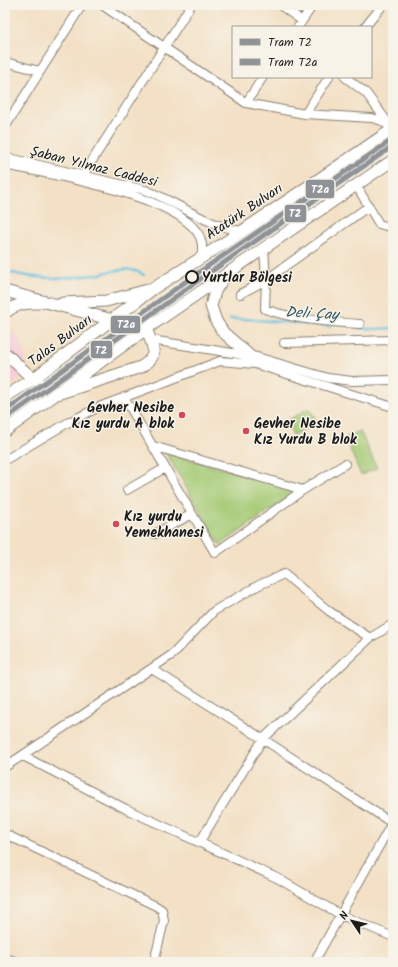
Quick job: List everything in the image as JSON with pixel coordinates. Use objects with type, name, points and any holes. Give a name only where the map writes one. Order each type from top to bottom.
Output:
[{"type":"main road","name":"Atatürk Bulvarı","points":[[112,320],[154,288],[242,231],[393,129]]},
{"type":"main road","points":[[5,431],[107,358],[149,335],[227,274],[393,160]]},
{"type":"main road","points":[[227,274],[215,291],[211,306],[216,321],[223,332],[250,356]]},
{"type":"main road","points":[[5,313],[21,304],[106,301],[154,288]]},
{"type":"main road","points":[[5,291],[112,320],[149,335],[154,349],[153,355],[149,361],[141,367],[57,394],[33,379],[6,352]]},
{"type":"main road","name":"Talas Bulvarı","points":[[5,397],[33,379],[112,320]]},
{"type":"street","points":[[5,127],[82,5]]},
{"type":"street","points":[[102,5],[163,48],[246,103],[306,114],[372,118],[382,121],[393,129]]},
{"type":"street","points":[[82,174],[191,5]]},
{"type":"street","points":[[280,5],[300,24],[313,5]]},
{"type":"street","points":[[366,26],[383,5]]},
{"type":"street","points":[[5,62],[40,71]]},
{"type":"street","points":[[246,103],[262,78]]},
{"type":"street","points":[[306,114],[328,78]]},
{"type":"street","points":[[346,78],[366,93],[393,129]]},
{"type":"street","name":"Şaban Yılmaz Caddesi","points":[[5,157],[145,190],[171,201],[214,224],[232,230],[242,231]]},
{"type":"street","name":"Şaban Yılmaz Caddesi","points":[[5,165],[91,184],[158,204],[185,220],[196,231],[201,240],[201,258]]},
{"type":"street","points":[[356,185],[379,224],[393,228]]},
{"type":"street","points":[[240,294],[266,280],[369,206]]},
{"type":"street","points":[[264,248],[266,280],[265,309],[286,316],[328,322],[360,324]]},
{"type":"street","points":[[149,335],[250,356],[328,378],[352,381],[393,380]]},
{"type":"street","points":[[284,343],[393,340]]},
{"type":"street","points":[[5,460],[84,414],[220,361],[255,364],[393,407]]},
{"type":"street","points":[[128,396],[153,446],[215,554],[303,490],[345,464]]},
{"type":"street","points":[[153,446],[303,490]]},
{"type":"street","points":[[127,490],[166,468]]},
{"type":"street","points":[[155,534],[192,514]]},
{"type":"street","points":[[5,767],[173,654],[214,610],[284,574],[329,611],[370,638]]},
{"type":"street","points":[[199,844],[263,739],[370,638],[393,624]]},
{"type":"street","points":[[152,669],[263,739],[392,824],[314,962]]},
{"type":"street","points":[[23,756],[126,809],[199,844],[277,878],[341,915],[393,937]]},
{"type":"street","points":[[5,834],[162,910],[164,921],[154,962]]},
{"type":"street","points":[[5,958],[18,962]]},
{"type":"shaded area","points":[[5,325],[20,339],[26,356],[23,377],[5,389]]},
{"type":"green space","points":[[309,408],[317,422],[294,436],[285,422]]},
{"type":"green space","points":[[360,431],[377,468],[361,475],[345,438]]},
{"type":"green space","points":[[166,453],[299,490],[220,545]]},
{"type":"waterway","points":[[5,271],[28,276],[50,278],[95,275],[128,269],[144,275]]},
{"type":"waterway","name":"Deli Çay","points":[[230,319],[331,326]]},
{"type":"waterway","name":"Deli Çay","points":[[207,321],[212,321]]},
{"type":"waterway","name":"Deli Çay","points":[[358,328],[393,328]]},
{"type":"tram line","name":"T2a","points":[[5,411],[192,277],[393,139]]},
{"type":"tram line","name":"T2","points":[[5,419],[196,282],[393,146]]},
{"type":"place","name":"Yurtlar Bölgesi","points":[[192,277]]},
{"type":"place","name":"Gevher Nesibe Kız yurdu A blok","points":[[182,415]]},
{"type":"place","name":"Gevher Nesibe Kız Yurdu B blok","points":[[246,431]]},
{"type":"place","name":"Kız yurdu Yemekhanesi","points":[[116,524]]}]
